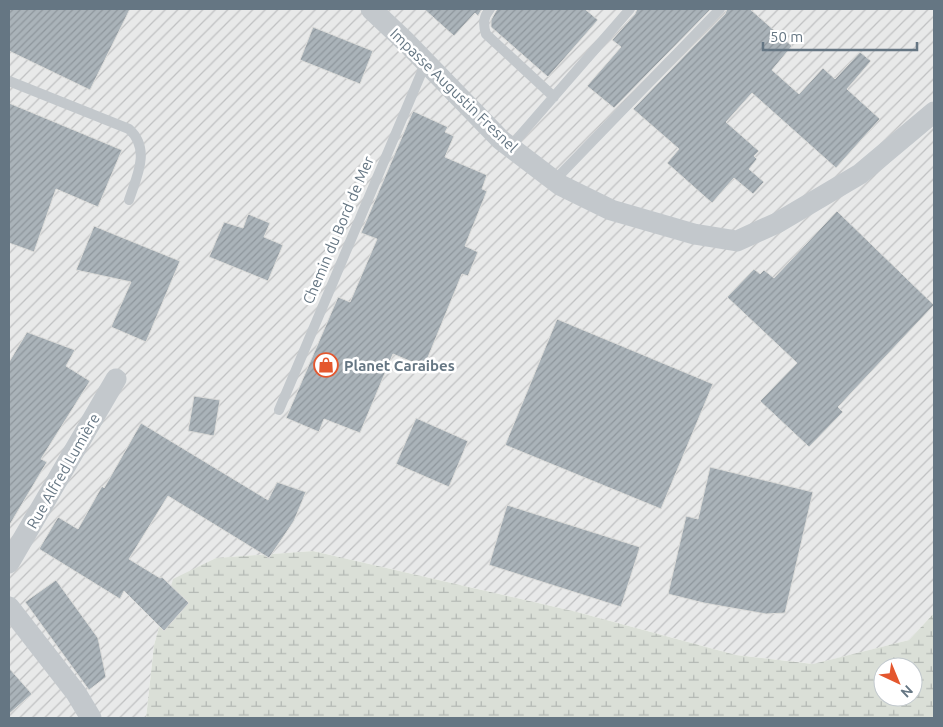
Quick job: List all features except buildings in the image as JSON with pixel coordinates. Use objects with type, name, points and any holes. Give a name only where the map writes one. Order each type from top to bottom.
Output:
[{"type":"street","name":"Impasse Augustin Fresnel","points":[[371,9],[426,62],[501,140],[554,181],[611,210],[694,234],[737,241],[777,223],[860,174],[934,112]]},
{"type":"street","name":"Rue Alfred Lumière","points":[[9,563],[116,379]]},
{"type":"street","points":[[9,607],[76,693],[91,718]]},
{"type":"lane","points":[[490,9],[485,15],[484,27],[486,34],[554,97]]},
{"type":"lane","points":[[510,147],[630,9]]},
{"type":"lane","points":[[554,181],[720,9]]},
{"type":"lane","name":"Chemin du Bord de Mer","points":[[279,410],[426,62]]},
{"type":"lane","points":[[9,81],[129,129],[136,135],[141,146],[142,162],[129,200]]},
{"type":"shaded area","points":[[9,9],[934,9],[934,613],[909,640],[814,664],[736,655],[577,612],[313,551],[216,558],[173,580],[154,645],[146,718],[9,718]]},
{"type":"green space","points":[[313,551],[577,612],[736,655],[813,664],[909,640],[934,613],[934,718],[146,718],[154,645],[173,579],[216,558]]},
{"type":"place","name":"Planet Caraibes","points":[[326,365]]}]
